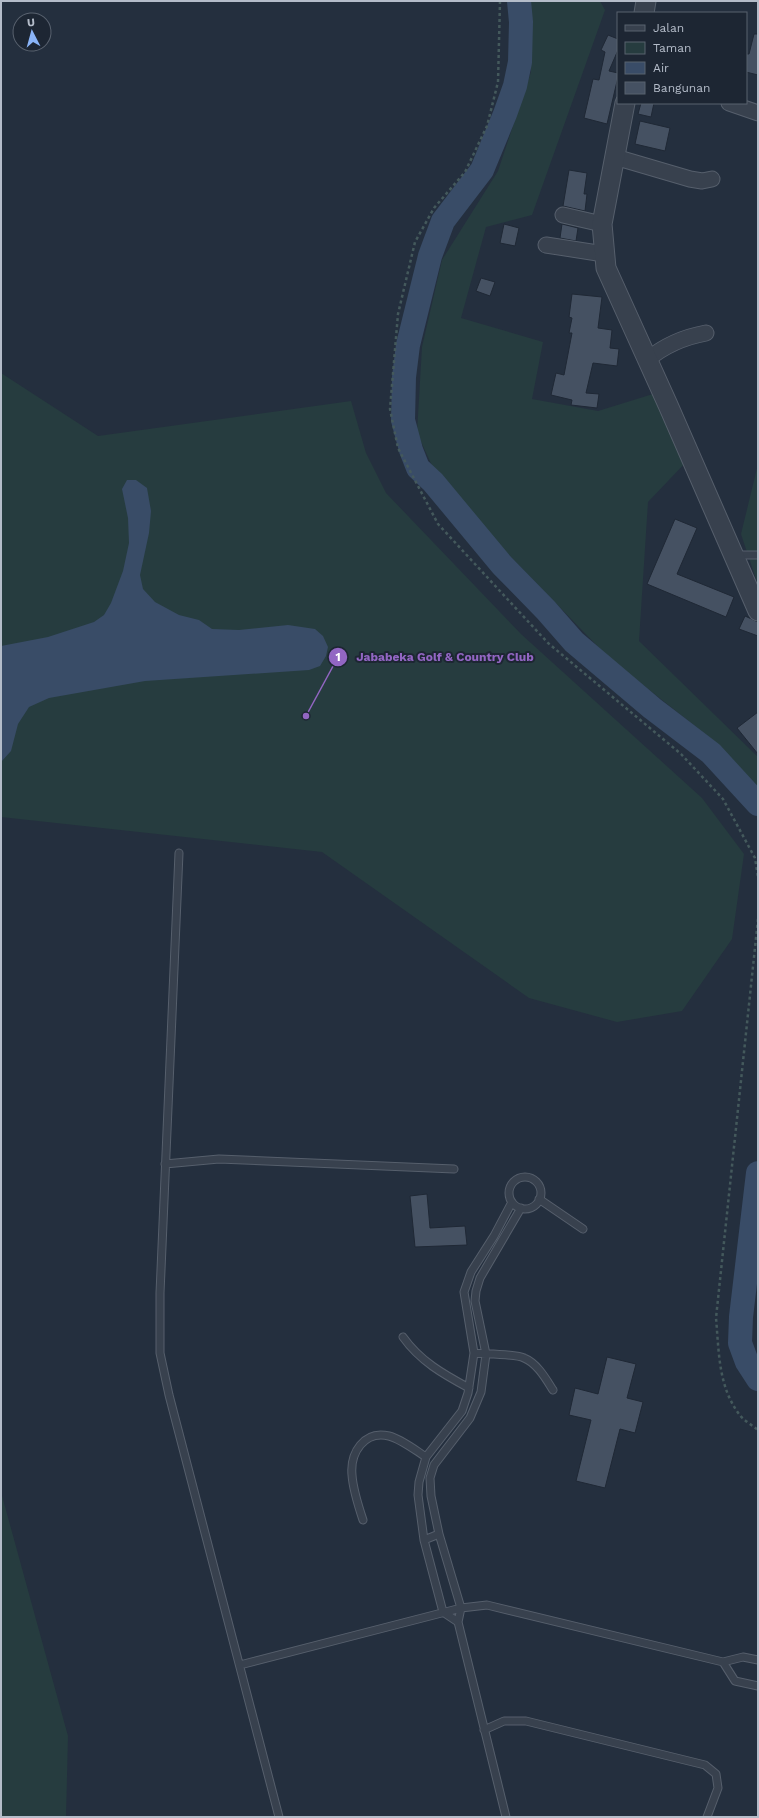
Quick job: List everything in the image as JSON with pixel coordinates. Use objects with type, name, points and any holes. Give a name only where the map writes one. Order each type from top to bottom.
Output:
[{"type":"street","points":[[644,12],[646,1]]},
{"type":"street","points":[[626,104],[602,224],[606,268],[758,611]]},
{"type":"street","points":[[732,104],[758,113]]},
{"type":"street","points":[[615,157],[690,179],[702,181],[712,179]]},
{"type":"street","points":[[563,215],[602,224]]},
{"type":"street","points":[[546,245],[604,254]]},
{"type":"street","points":[[647,360],[676,341],[689,336],[706,334]]},
{"type":"lane","points":[[734,555],[758,555]]},
{"type":"lane","points":[[179,853],[160,1293],[160,1353],[169,1395],[279,1817]]},
{"type":"lane","points":[[165,1164],[219,1159],[454,1169]]},
{"type":"lane","points":[[529,1177],[538,1184],[540,1189],[539,1199],[532,1207],[521,1208],[512,1202],[510,1197],[511,1186],[518,1178],[529,1177]]},
{"type":"lane","points":[[539,1199],[583,1229]]},
{"type":"lane","points":[[458,1622],[443,1612],[424,1540],[418,1495],[419,1482],[426,1457],[462,1411],[469,1388],[474,1353],[464,1292],[471,1272],[494,1236],[512,1202]]},
{"type":"lane","points":[[506,1817],[458,1622],[461,1608],[439,1534],[431,1496],[430,1478],[434,1465],[470,1418],[481,1392],[486,1354],[475,1301],[476,1291],[480,1278],[521,1208]]},
{"type":"lane","points":[[403,1337],[413,1351],[430,1366],[469,1388]]},
{"type":"lane","points":[[474,1353],[524,1357],[544,1375],[553,1390]]},
{"type":"lane","points":[[363,1520],[356,1500],[352,1474],[353,1460],[362,1442],[370,1436],[378,1434],[390,1436],[426,1457]]},
{"type":"lane","points":[[424,1540],[439,1534]]},
{"type":"lane","points":[[240,1665],[443,1612],[487,1605],[723,1662],[743,1657],[758,1660]]},
{"type":"lane","points":[[723,1662],[735,1681],[758,1686]]},
{"type":"lane","points":[[484,1730],[504,1722],[526,1721],[705,1765],[716,1774],[718,1788],[707,1817]]},
{"type":"path","points":[[500,1],[498,82],[487,126],[465,172],[430,215],[415,242],[411,256],[398,314],[390,410],[398,448],[438,524],[548,642],[681,754],[723,799],[755,858],[758,877]]},
{"type":"path","points":[[758,918],[716,1318],[720,1367],[726,1392],[739,1415],[758,1430]]},
{"type":"green space","points":[[528,1],[600,1],[605,10],[532,215],[486,227],[461,318],[543,342],[532,399],[598,411],[653,394],[688,460],[648,502],[639,641],[758,757],[758,788],[714,741],[610,659],[441,485],[417,433],[422,347],[442,260],[498,171],[531,72]]},
{"type":"green space","points":[[1,373],[98,436],[351,401],[366,453],[386,493],[521,634],[702,798],[744,854],[732,939],[682,1011],[617,1022],[529,998],[322,852],[1,817]]},
{"type":"green space","points":[[758,464],[758,585],[741,534]]},
{"type":"green space","points":[[1,1492],[68,1736],[66,1817],[1,1817]]},
{"type":"water","points":[[127,480],[136,480],[147,488],[151,511],[149,533],[140,575],[143,589],[155,602],[179,615],[199,620],[212,629],[239,630],[288,625],[315,629],[323,636],[328,647],[326,656],[320,666],[309,670],[145,681],[49,698],[29,707],[18,724],[11,751],[1,762],[1,646],[48,637],[94,622],[104,615],[111,603],[123,571],[129,543],[128,518],[122,489]]},
{"type":"building","points":[[754,34],[758,34],[758,75],[747,72],[747,54],[749,54]]},
{"type":"building","points":[[608,35],[617,39],[617,52],[609,71],[617,73],[617,81],[607,124],[584,118],[593,79],[599,80],[605,52],[601,50]]},
{"type":"building","points":[[641,104],[654,104],[651,117],[638,114]]},
{"type":"building","points":[[640,121],[670,128],[665,151],[635,144]]},
{"type":"building","points":[[569,170],[587,173],[584,194],[587,194],[585,211],[563,206]]},
{"type":"building","points":[[504,224],[519,228],[515,246],[500,243]]},
{"type":"building","points":[[562,224],[578,228],[576,241],[560,238]]},
{"type":"building","points":[[481,278],[495,282],[490,296],[476,291]]},
{"type":"building","points":[[572,294],[602,297],[598,328],[612,330],[610,348],[619,349],[617,366],[593,363],[586,393],[599,394],[597,408],[571,405],[572,400],[551,395],[556,373],[564,375],[572,333],[569,333],[572,318],[569,317]]},
{"type":"building","points":[[675,519],[697,528],[677,574],[734,597],[726,617],[647,584]]},
{"type":"building","points":[[745,616],[758,622],[758,636],[739,629]]},
{"type":"building","points":[[758,712],[758,754],[737,728]]},
{"type":"building","points":[[427,1194],[430,1228],[465,1226],[467,1245],[415,1247],[410,1196]]},
{"type":"building","points":[[607,1357],[636,1364],[627,1398],[643,1402],[635,1433],[620,1429],[605,1488],[576,1481],[591,1420],[569,1415],[575,1388],[598,1394]]},
{"type":"waterway","points":[[519,1],[521,22],[520,62],[515,86],[482,170],[443,221],[430,256],[408,345],[404,377],[403,420],[411,450],[418,468],[433,482],[502,565],[546,610],[574,642],[652,708],[711,753],[758,804]]},
{"type":"waterway","points":[[758,1173],[741,1317],[740,1343],[747,1362],[758,1379]]},
{"type":"place","name":"Jababeka Golf & Country Club","points":[[306,716]]}]
